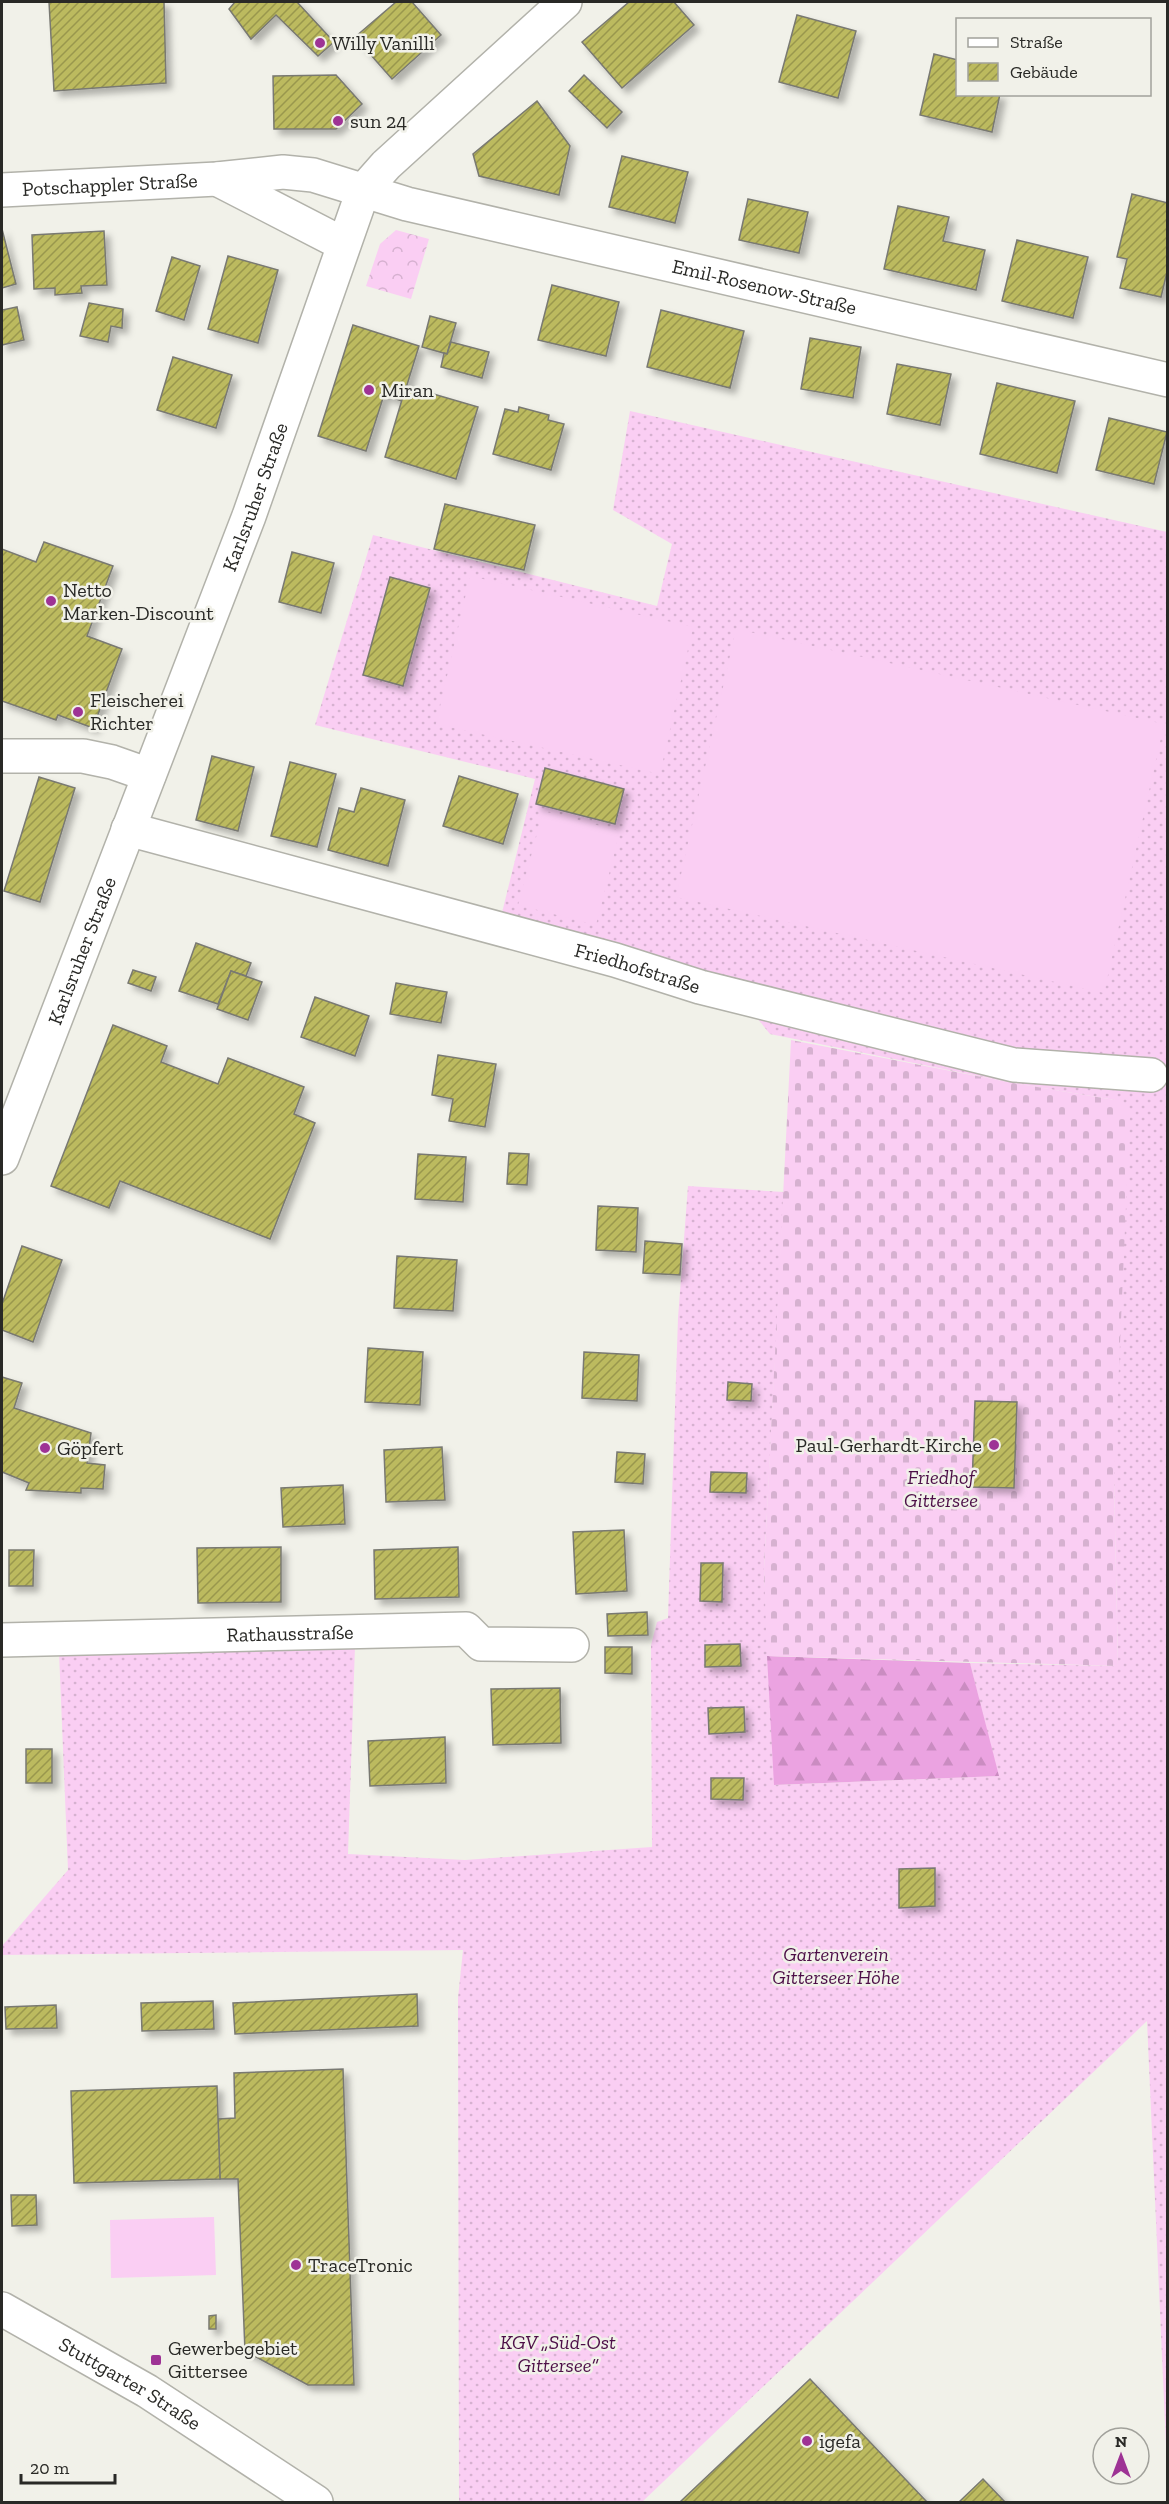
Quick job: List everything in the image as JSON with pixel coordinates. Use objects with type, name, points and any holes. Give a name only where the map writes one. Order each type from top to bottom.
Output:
[{"type":"street","name":"Karlsruher Straße","points":[[2,1158],[249,516],[363,191],[386,165],[565,2]]},
{"type":"street","name":"Potschappler Straße","points":[[2,190],[283,172],[313,175],[363,191]]},
{"type":"street","name":"Potschappler Straße","points":[[217,178],[343,244]]},
{"type":"street","name":"Emil-Rosenow-Straße","points":[[363,191],[531,233],[1167,380]]},
{"type":"street","points":[[2,756],[82,756],[112,762],[149,775]]},
{"type":"street","name":"Friedhofstraße","points":[[128,829],[615,960],[700,987],[1014,1065],[1151,1075]]},
{"type":"street","name":"Rathausstraße","points":[[2,1640],[466,1629],[481,1644],[572,1645]]},
{"type":"street","name":"Stuttgarter Straße","points":[[2,2309],[147,2391],[316,2502]]},
{"type":"green space","points":[[396,230],[429,239],[411,299],[366,286],[380,244]]},
{"type":"green space","points":[[630,411],[1167,532],[1168,1068],[1151,1067],[1159,1080],[1168,1080],[1167,2468],[1147,2021],[642,2502],[459,2502],[458,1998],[463,1950],[2,1955],[2,1946],[68,1870],[59,1652],[355,1646],[348,1854],[465,1860],[652,1847],[651,1645],[657,1622],[668,1618],[678,1318],[688,1186],[784,1192],[764,1569],[775,1785],[998,1776],[970,1663],[1118,1666],[1114,1481],[1115,1100],[1013,1083],[770,1034],[757,1018],[702,1003],[498,929],[535,779],[315,725],[373,535],[657,606],[672,544],[613,510]]},
{"type":"green space","points":[[470,576],[693,627],[660,774],[436,724]]},
{"type":"green space","points":[[736,629],[1164,724],[1104,993],[676,897]]},
{"type":"green space","points":[[543,811],[620,831],[596,925],[518,905]]},
{"type":"green space","name":"Friedhof Gittersee","points":[[791,1040],[1013,1083],[1115,1100],[1130,1114],[1114,1481],[1118,1666],[767,1656],[764,1569]]},
{"type":"green space","points":[[767,1656],[970,1663],[999,1776],[774,1785]]},
{"type":"green space","points":[[214,2217],[216,2275],[111,2278],[110,2220]]},
{"type":"building","points":[[49,2],[164,2],[166,83],[54,91]]},
{"type":"building","points":[[235,2],[297,2],[334,42],[318,56],[276,15],[251,39],[229,9]]},
{"type":"building","points":[[396,2],[412,2],[441,35],[392,79],[355,37]]},
{"type":"building","points":[[629,2],[674,2],[694,25],[622,88],[582,42]]},
{"type":"building","points":[[797,15],[856,31],[838,98],[779,82]]},
{"type":"building","points":[[934,54],[956,60],[956,96],[1000,96],[992,132],[920,115]]},
{"type":"building","points":[[336,75],[362,104],[336,129],[274,129],[273,76]]},
{"type":"building","points":[[584,75],[622,112],[607,128],[569,91]]},
{"type":"building","points":[[537,101],[570,146],[559,195],[479,176],[473,154]]},
{"type":"building","points":[[622,156],[688,172],[675,223],[609,207]]},
{"type":"building","points":[[1132,194],[1168,203],[1168,268],[1161,297],[1120,288],[1127,259],[1117,257]]},
{"type":"building","points":[[748,199],[808,212],[799,253],[739,240]]},
{"type":"building","points":[[898,206],[949,217],[943,241],[985,250],[976,290],[884,269]]},
{"type":"building","points":[[2,229],[16,284],[2,288]]},
{"type":"building","points":[[104,231],[107,285],[81,286],[82,293],[55,295],[55,288],[34,289],[32,235]]},
{"type":"building","points":[[1017,240],[1088,257],[1073,318],[1002,301]]},
{"type":"building","points":[[228,256],[278,270],[258,343],[208,329]]},
{"type":"building","points":[[172,257],[200,266],[184,320],[156,311]]},
{"type":"building","points":[[552,285],[619,302],[606,356],[538,340]]},
{"type":"building","points":[[89,303],[123,309],[122,328],[111,326],[108,342],[80,336]]},
{"type":"building","points":[[17,307],[24,340],[2,345],[2,310]]},
{"type":"building","points":[[661,310],[744,331],[730,388],[647,367]]},
{"type":"building","points":[[430,316],[456,323],[447,354],[422,347]]},
{"type":"building","name":"Miran","points":[[353,325],[419,346],[402,401],[384,395],[366,451],[318,436]]},
{"type":"building","points":[[810,338],[861,347],[853,398],[801,389]]},
{"type":"building","points":[[451,342],[489,352],[482,378],[441,367],[444,353],[447,354]]},
{"type":"building","points":[[173,357],[232,375],[216,428],[157,410]]},
{"type":"building","points":[[897,364],[951,374],[940,425],[887,414]]},
{"type":"building","points":[[997,383],[1075,401],[1057,473],[980,454]]},
{"type":"building","points":[[406,386],[478,407],[456,479],[385,457]]},
{"type":"building","points":[[519,407],[549,415],[548,420],[564,424],[551,470],[493,454],[505,409],[518,412]]},
{"type":"building","points":[[1109,418],[1167,432],[1154,484],[1096,470]]},
{"type":"building","points":[[445,504],[535,525],[524,570],[434,549]]},
{"type":"building","name":"Netto Marken-Discount","points":[[44,542],[113,566],[87,636],[122,649],[93,728],[58,715],[56,720],[2,701],[2,549],[36,562]]},
{"type":"building","points":[[292,552],[334,563],[321,613],[279,602]]},
{"type":"building","points":[[390,577],[430,588],[403,686],[363,675]]},
{"type":"building","points":[[212,756],[254,767],[238,831],[196,820]]},
{"type":"building","points":[[290,762],[336,774],[317,847],[271,836]]},
{"type":"building","points":[[545,768],[624,789],[615,824],[536,804]]},
{"type":"building","points":[[459,776],[518,794],[503,844],[443,826]]},
{"type":"building","points":[[39,777],[75,788],[40,902],[4,891]]},
{"type":"building","points":[[361,788],[405,800],[388,866],[328,850],[339,808],[354,812]]},
{"type":"building","points":[[196,943],[251,963],[246,976],[231,971],[218,1004],[179,991]]},
{"type":"building","points":[[133,970],[156,977],[151,991],[128,983]]},
{"type":"building","points":[[231,971],[262,982],[248,1020],[217,1009]]},
{"type":"building","points":[[396,983],[447,992],[441,1023],[390,1014]]},
{"type":"building","points":[[315,997],[369,1016],[355,1056],[301,1037]]},
{"type":"building","points":[[113,1025],[167,1046],[161,1062],[218,1084],[228,1058],[304,1087],[294,1114],[315,1123],[270,1239],[120,1181],[109,1208],[51,1186]]},
{"type":"building","points":[[438,1055],[496,1064],[485,1127],[449,1121],[453,1099],[432,1095]]},
{"type":"building","points":[[509,1153],[529,1154],[527,1185],[507,1184]]},
{"type":"building","points":[[418,1154],[466,1157],[463,1202],[415,1199]]},
{"type":"building","points":[[598,1206],[638,1208],[636,1252],[596,1250]]},
{"type":"building","points":[[645,1241],[682,1244],[680,1275],[643,1273]]},
{"type":"building","points":[[22,1246],[62,1260],[33,1342],[2,1330],[2,1304]]},
{"type":"building","points":[[397,1256],[457,1260],[453,1311],[394,1308]]},
{"type":"building","points":[[368,1348],[423,1352],[420,1405],[365,1402]]},
{"type":"building","points":[[584,1352],[639,1355],[637,1401],[582,1398]]},
{"type":"building","name":"Göpfert","points":[[2,1377],[22,1383],[14,1408],[91,1433],[87,1463],[105,1465],[103,1489],[81,1488],[81,1493],[26,1490],[29,1483],[2,1472]]},
{"type":"building","points":[[728,1382],[752,1384],[751,1401],[727,1400]]},
{"type":"building","name":"Paul-Gerhardt-Kirche","points":[[975,1401],[1017,1402],[1014,1488],[972,1487]]},
{"type":"building","points":[[442,1447],[445,1500],[386,1502],[384,1450]]},
{"type":"building","points":[[617,1452],[645,1454],[643,1484],[615,1482]]},
{"type":"building","points":[[711,1472],[747,1473],[746,1493],[710,1492]]},
{"type":"building","points":[[343,1485],[345,1524],[283,1527],[281,1488]]},
{"type":"building","points":[[624,1530],[627,1591],[576,1594],[573,1532]]},
{"type":"building","points":[[281,1547],[281,1602],[198,1603],[197,1548]]},
{"type":"building","points":[[458,1547],[459,1597],[375,1599],[374,1550]]},
{"type":"building","points":[[9,1550],[34,1550],[33,1586],[9,1586]]},
{"type":"building","points":[[701,1563],[723,1563],[722,1602],[700,1601]]},
{"type":"building","points":[[647,1612],[648,1635],[608,1636],[607,1614]]},
{"type":"building","points":[[740,1644],[741,1666],[705,1667],[705,1645]]},
{"type":"building","points":[[605,1647],[632,1647],[632,1674],[605,1673]]},
{"type":"building","points":[[560,1688],[561,1743],[493,1745],[491,1689]]},
{"type":"building","points":[[744,1707],[745,1732],[709,1734],[708,1708]]},
{"type":"building","points":[[445,1737],[446,1783],[370,1786],[368,1741]]},
{"type":"building","points":[[26,1749],[52,1749],[52,1783],[26,1783]]},
{"type":"building","points":[[711,1778],[744,1778],[743,1800],[711,1799]]},
{"type":"building","points":[[935,1868],[935,1906],[899,1908],[899,1869]]},
{"type":"building","points":[[417,1994],[418,2026],[235,2034],[233,2003]]},
{"type":"building","points":[[213,2001],[214,2029],[142,2031],[141,2003]]},
{"type":"building","points":[[56,2005],[57,2028],[6,2029],[5,2007]]},
{"type":"building","name":"TraceTronic","points":[[343,2069],[354,2385],[308,2385],[245,2351],[238,2179],[220,2179],[218,2119],[235,2118],[234,2073]]},
{"type":"building","points":[[217,2086],[220,2179],[74,2183],[71,2091]]},
{"type":"building","points":[[11,2195],[36,2195],[37,2225],[12,2226]]},
{"type":"building","points":[[216,2315],[216,2329],[209,2329],[209,2316]]},
{"type":"building","name":"igefa","points":[[810,2379],[927,2502],[680,2502]]},
{"type":"building","points":[[983,2479],[1005,2502],[959,2502]]},
{"type":"place","name":"Willy Vanilli","points":[[320,43]]},
{"type":"place","name":"sun 24","points":[[338,121]]},
{"type":"place","name":"Miran","points":[[369,390]]},
{"type":"place","name":"Netto Marken-Discount","points":[[51,601]]},
{"type":"place","name":"Fleischerei Richter","points":[[78,712]]},
{"type":"place","name":"Paul-Gerhardt-Kirche","points":[[994,1445]]},
{"type":"place","name":"Göpfert","points":[[45,1448]]},
{"type":"place","name":"TraceTronic","points":[[296,2265]]},
{"type":"place","name":"Gewerbegebiet Gittersee","points":[[156,2360]]},
{"type":"place","name":"igefa","points":[[807,2441]]},
{"type":"park label","name":"Gartenverein Gitterseer Höhe","points":[[836,1966]]},
{"type":"park label","name":"KGV „Süd-Ost Gittersee“","points":[[558,2354]]}]
